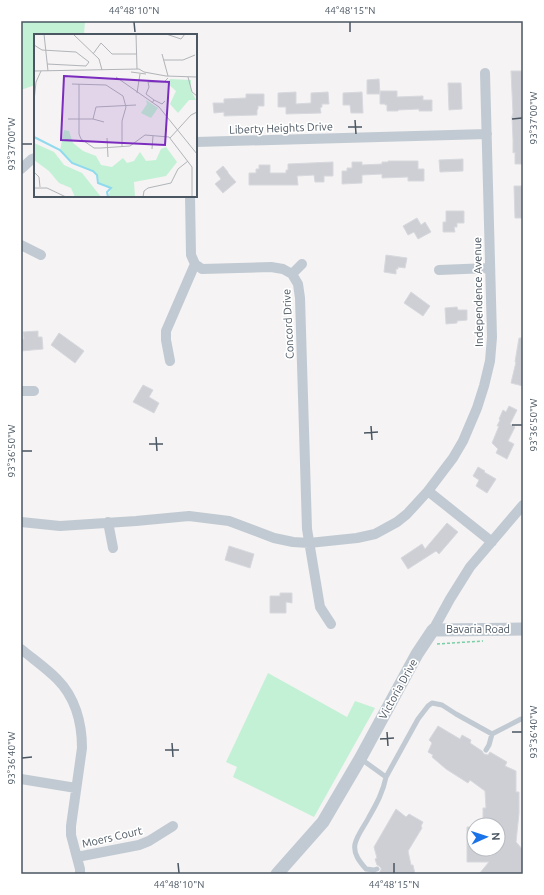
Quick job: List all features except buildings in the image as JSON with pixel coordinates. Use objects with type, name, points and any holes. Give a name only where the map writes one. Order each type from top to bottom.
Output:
[{"type":"street","name":"Independence Avenue","points":[[21,522],[60,526],[189,516],[229,521],[274,538],[309,543],[357,538],[375,534],[397,522],[407,514],[428,492],[453,458],[463,441],[477,408],[490,361],[492,337],[485,73]]},
{"type":"street","name":"Liberty Heights Drive","points":[[197,142],[487,134]]},
{"type":"street","points":[[21,169],[34,158]]},
{"type":"street","points":[[170,361],[166,331],[195,264],[191,255],[190,197]]},
{"type":"street","points":[[21,244],[41,255]]},
{"type":"street","name":"Concord Drive","points":[[195,264],[202,269],[283,268],[292,274],[298,284],[300,298],[307,529],[320,607],[330,624]]},
{"type":"street","points":[[292,274],[302,264]]},
{"type":"street","points":[[439,270],[489,268]]},
{"type":"street","points":[[21,391],[34,391]]},
{"type":"street","points":[[428,492],[492,542]]},
{"type":"street","name":"Victoria Drive","points":[[277,874],[323,822],[360,759],[417,654],[470,567],[523,505]]},
{"type":"street","points":[[108,522],[113,548]]},
{"type":"street","name":"Bavaria Road","points":[[433,630],[523,629]]},
{"type":"street","points":[[21,649],[57,679],[66,690],[80,720],[82,754],[70,826],[80,874]]},
{"type":"street","points":[[21,779],[76,788]]},
{"type":"street","name":"Moers Court","points":[[77,857],[139,845],[149,841],[173,826]]},
{"type":"lane","points":[[376,869],[366,869],[356,856],[355,845],[358,836],[383,791],[386,777],[418,719],[428,706],[432,703],[442,705],[492,734]]},
{"type":"lane","points":[[486,750],[492,734],[523,719]]},
{"type":"lane","points":[[360,759],[386,777]]},
{"type":"path","points":[[434,644],[486,641]]},
{"type":"green space","points":[[21,21],[85,21],[84,34],[34,34],[34,85],[21,90]]},
{"type":"green space","points":[[268,673],[347,717],[355,701],[375,708],[314,817],[233,777],[237,767],[226,762]]}]
